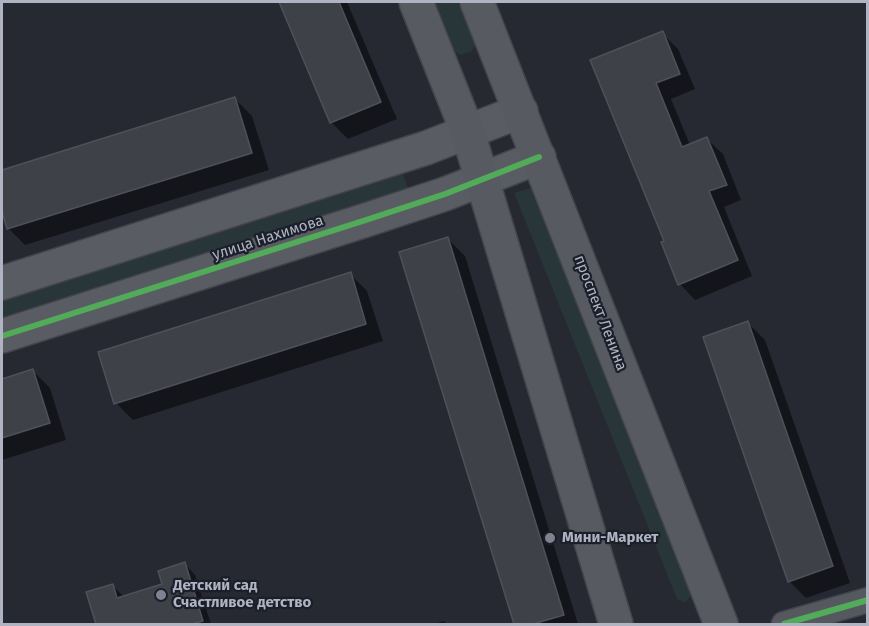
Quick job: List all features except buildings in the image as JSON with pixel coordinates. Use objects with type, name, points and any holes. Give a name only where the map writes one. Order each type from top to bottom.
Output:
[{"type":"main road","points":[[416,2],[468,133],[483,179],[616,624]]},
{"type":"main road","name":"проспект Ленина","points":[[477,2],[721,624]]},
{"type":"street","points":[[2,283],[426,148],[521,111]]},
{"type":"street","name":"улица Нахимова","points":[[2,336],[366,220],[539,158]]},
{"type":"street","points":[[784,624],[867,600]]},
{"type":"shaded area","points":[[432,2],[458,2],[475,45],[471,52],[460,55],[451,49]]},
{"type":"shaded area","points":[[396,155],[414,205],[2,333],[2,282]]},
{"type":"shaded area","points":[[534,187],[692,594],[685,603],[677,599],[514,193]]},
{"type":"cycle path","points":[[2,336],[445,194],[539,157]]},
{"type":"cycle path","points":[[784,624],[868,600]]},
{"type":"place","name":"Мини-Маркет","points":[[550,538]]},
{"type":"place","name":"Детский сад Счастливое детство","points":[[161,595]]}]
